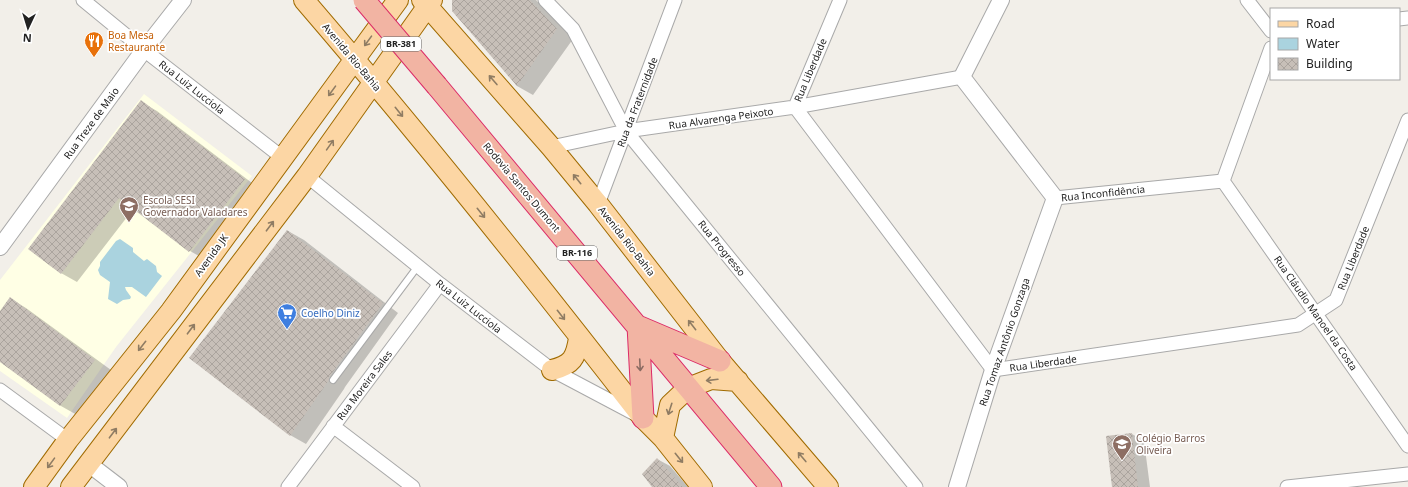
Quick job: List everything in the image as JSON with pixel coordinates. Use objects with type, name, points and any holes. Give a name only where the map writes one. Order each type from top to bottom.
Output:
[{"type":"highway","name":"Rodovia Santos Dumont","points":[[364,0],[438,86],[771,487]]},
{"type":"highway","points":[[643,418],[638,326],[720,361]]},
{"type":"main road","name":"Avenida Rio-Bahia","points":[[304,0],[374,82],[494,229],[643,418],[663,438],[702,487]]},
{"type":"main road","name":"Avenida JK","points":[[34,487],[68,440],[170,311],[398,0]]},
{"type":"main road","name":"Avenida Rio-Bahia","points":[[427,2],[552,147],[720,361],[738,380],[828,487]]},
{"type":"main road","name":"BR-381","points":[[374,82],[427,2]]},
{"type":"main road","points":[[72,487],[307,176],[374,82]]},
{"type":"main road","points":[[552,370],[564,367],[574,359],[578,350],[579,338]]},
{"type":"main road","points":[[663,438],[670,405],[688,388],[711,379],[738,380]]},
{"type":"street","name":"Rua Luiz Lucciola","points":[[83,0],[144,50],[283,158]]},
{"type":"street","name":"Rua Treze de Maio","points":[[0,247],[144,50],[183,0]]},
{"type":"street","name":"Rua Progresso","points":[[545,0],[573,29],[626,131],[916,487]]},
{"type":"street","name":"Rua da Fraternidade","points":[[598,204],[676,0]]},
{"type":"street","name":"Rua Liberdade","points":[[840,0],[795,107],[993,370],[1298,325],[1336,300],[1408,120]]},
{"type":"street","points":[[962,77],[1001,0]]},
{"type":"street","points":[[1247,0],[1270,30]]},
{"type":"street","points":[[1223,181],[1270,51]]},
{"type":"street","name":"Rua Alvarenga Peixoto","points":[[552,147],[626,131],[795,107],[962,77]]},
{"type":"street","name":"Rua Inconfidência","points":[[962,77],[1055,198],[1223,181]]},
{"type":"street","name":"Rua Luiz Lucciola","points":[[307,176],[440,284],[552,370],[643,418]]},
{"type":"street","name":"Rua Cláudio Manoel da Costa","points":[[1223,181],[1408,446]]},
{"type":"street","name":"Rua Tomaz Antônio Gonzaga","points":[[957,487],[993,370],[1055,198]]},
{"type":"street","name":"Rua Moreira Sales","points":[[288,487],[440,284]]},
{"type":"street","points":[[0,390],[68,440]]},
{"type":"street","points":[[333,426],[413,487]]},
{"type":"street","points":[[89,464],[119,487]]},
{"type":"street","points":[[1287,487],[1408,474]]},
{"type":"lane","points":[[332,380],[418,266]]},
{"type":"shaded area","name":"Escola SESI Governador Valadares","points":[[144,94],[252,176],[116,347],[67,418],[0,371],[0,280]]},
{"type":"water","points":[[120,239],[133,248],[133,252],[144,261],[147,259],[156,266],[157,272],[162,276],[146,297],[132,287],[125,287],[131,297],[130,299],[123,300],[117,304],[108,299],[110,282],[100,275],[98,270],[100,262],[116,241]]},
{"type":"building","points":[[452,0],[530,0],[557,29],[517,86],[452,11]]},
{"type":"building","points":[[141,100],[245,179],[189,252],[119,198],[61,274],[28,249]]},
{"type":"building","name":"Coelho Diniz","points":[[287,230],[383,303],[329,377],[329,380],[290,436],[189,358]]},
{"type":"building","points":[[10,297],[95,360],[60,406],[0,362],[0,311]]},
{"type":"building","name":"Colégio Barros Oliveira","points":[[1132,433],[1138,487],[1112,487],[1106,436]]},
{"type":"building","points":[[657,458],[683,487],[652,487],[642,474]]},
{"type":"place","name":"Boa Mesa Restaurante","points":[[94,58]]},
{"type":"place","name":"Escola SESI Governador Valadares","points":[[129,223]]},
{"type":"place","name":"Coelho Diniz","points":[[287,330]]},
{"type":"place","name":"Colégio Barros Oliveira","points":[[1122,461]]}]
